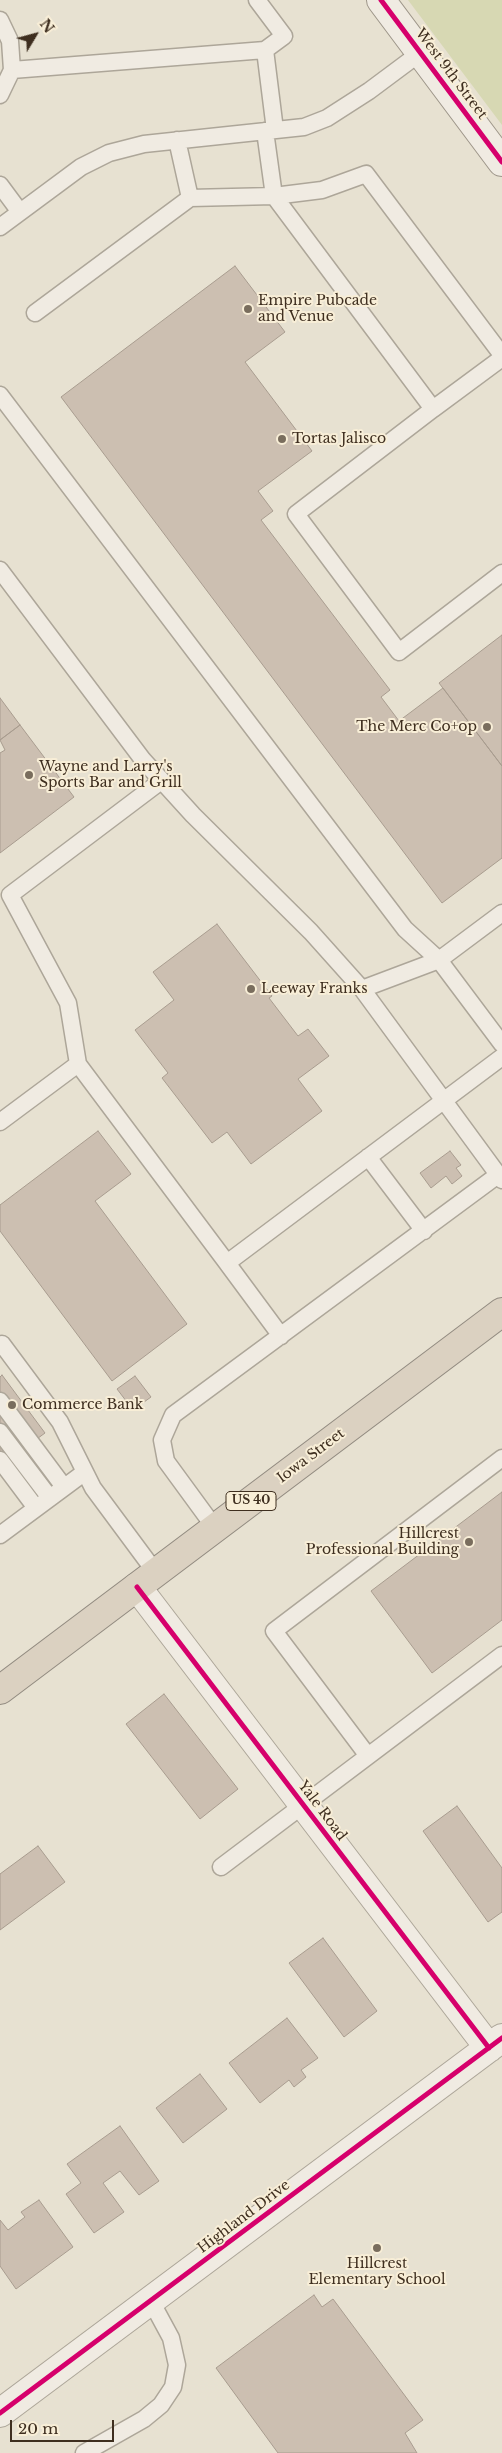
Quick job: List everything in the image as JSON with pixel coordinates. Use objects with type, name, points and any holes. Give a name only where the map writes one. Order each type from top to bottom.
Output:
[{"type":"highway","name":"Iowa Street","points":[[0,1690],[502,1312]]},
{"type":"street","name":"West 9th Street","points":[[381,0],[502,162]]},
{"type":"street","name":"Yale Road","points":[[146,1580],[303,1805],[495,2043]]},
{"type":"street","name":"Highland Drive","points":[[0,2413],[495,2043]]},
{"type":"lane","points":[[12,70],[266,50],[284,36],[257,0]]},
{"type":"lane","points":[[0,20],[10,41],[12,70],[0,95]]},
{"type":"lane","points":[[266,50],[274,196],[433,409]]},
{"type":"lane","points":[[0,227],[81,167],[109,153],[144,144],[304,127],[327,118],[369,91],[420,53]]},
{"type":"lane","points":[[177,140],[190,198]]},
{"type":"lane","points":[[35,313],[190,198],[274,196],[322,190],[366,174],[502,356],[296,514],[399,652],[502,573]]},
{"type":"lane","points":[[0,185],[20,212]]},
{"type":"lane","points":[[0,395],[405,928],[439,960],[502,1044]]},
{"type":"lane","points":[[0,570],[143,760],[161,781],[311,932],[362,989],[500,1178],[424,1231],[173,1416],[162,1440],[166,1461],[216,1528]]},
{"type":"lane","points":[[161,781],[5,895],[68,1003],[78,1064],[281,1336]]},
{"type":"lane","points":[[362,989],[439,960],[502,913]]},
{"type":"lane","points":[[227,1263],[502,1057]]},
{"type":"lane","points":[[0,1122],[78,1064]]},
{"type":"lane","points":[[368,1157],[424,1231]]},
{"type":"lane","points":[[1,1344],[60,1422],[93,1488],[146,1580]]},
{"type":"lane","points":[[0,1401],[64,1487]]},
{"type":"lane","points":[[0,1432],[50,1498]]},
{"type":"lane","points":[[368,1756],[274,1631],[502,1458]]},
{"type":"lane","points":[[0,1460],[36,1508]]},
{"type":"lane","points":[[0,1535],[85,1472]]},
{"type":"lane","points":[[221,1867],[502,1655]]},
{"type":"lane","points":[[84,2453],[144,2419],[161,2405],[173,2387],[177,2365],[171,2338],[151,2301]]},
{"type":"green space","points":[[408,0],[502,0],[502,125]]},
{"type":"building","points":[[235,266],[285,332],[245,362],[312,451],[258,491],[273,511],[261,520],[390,690],[381,697],[399,721],[443,688],[502,766],[502,858],[442,903],[61,397]]},
{"type":"building","name":"The Merc Co+op","points":[[502,635],[502,766],[439,683]]},
{"type":"building","points":[[0,698],[20,725],[0,740]]},
{"type":"building","name":"Wayne and Larry's Sports Bar and Grill","points":[[20,725],[74,797],[0,853],[0,753],[5,750],[0,740]]},
{"type":"building","points":[[217,924],[272,996],[269,998],[298,1036],[308,1029],[329,1056],[298,1079],[322,1111],[251,1164],[227,1132],[212,1143],[162,1078],[168,1073],[135,1030],[174,1000],[153,972]]},
{"type":"building","points":[[98,1131],[131,1174],[95,1201],[187,1324],[112,1381],[0,1231],[0,1205]]},
{"type":"building","points":[[450,1151],[461,1165],[456,1168],[462,1176],[452,1184],[446,1176],[431,1188],[420,1173]]},
{"type":"building","name":"Commerce Bank","points":[[2,1375],[45,1433],[0,1466],[0,1377]]},
{"type":"building","points":[[135,1376],[151,1397],[133,1410],[117,1389]]},
{"type":"building","name":"Hillcrest Professional Building","points":[[502,1492],[502,1620],[432,1673],[371,1591]]},
{"type":"building","points":[[164,1694],[238,1789],[200,1819],[126,1724]]},
{"type":"building","points":[[457,1806],[502,1868],[502,1912],[488,1922],[423,1831]]},
{"type":"building","points":[[38,1846],[65,1882],[0,1930],[0,1874]]},
{"type":"building","points":[[323,1938],[377,2011],[344,2037],[289,1963]]},
{"type":"building","points":[[287,2018],[318,2058],[301,2070],[306,2077],[294,2087],[289,2080],[260,2103],[229,2063]]},
{"type":"building","points":[[200,2074],[227,2109],[183,2143],[156,2108]]},
{"type":"building","points":[[120,2126],[159,2181],[139,2195],[120,2171],[103,2183],[124,2212],[94,2233],[66,2194],[81,2183],[67,2164]]},
{"type":"building","points":[[39,2200],[73,2247],[16,2289],[0,2266],[0,2220],[8,2230],[25,2217],[21,2212]]},
{"type":"building","points":[[314,2295],[322,2307],[333,2299],[423,2420],[405,2433],[417,2453],[278,2453],[216,2368]]},
{"type":"cycle path","points":[[381,0],[502,162]]},
{"type":"cycle path","points":[[137,1587],[489,2048]]},
{"type":"cycle path","points":[[0,2413],[502,2038]]},
{"type":"place","name":"Empire Pubcade and Venue","points":[[248,309]]},
{"type":"place","name":"Tortas Jalisco","points":[[282,439]]},
{"type":"place","name":"The Merc Co+op","points":[[487,727]]},
{"type":"place","name":"Wayne and Larry's Sports Bar and Grill","points":[[29,775]]},
{"type":"place","name":"Leeway Franks","points":[[251,989]]},
{"type":"place","name":"Commerce Bank","points":[[12,1405]]},
{"type":"place","name":"Hillcrest Professional Building","points":[[469,1542]]},
{"type":"place","name":"Hillcrest Elementary School","points":[[377,2248]]}]
